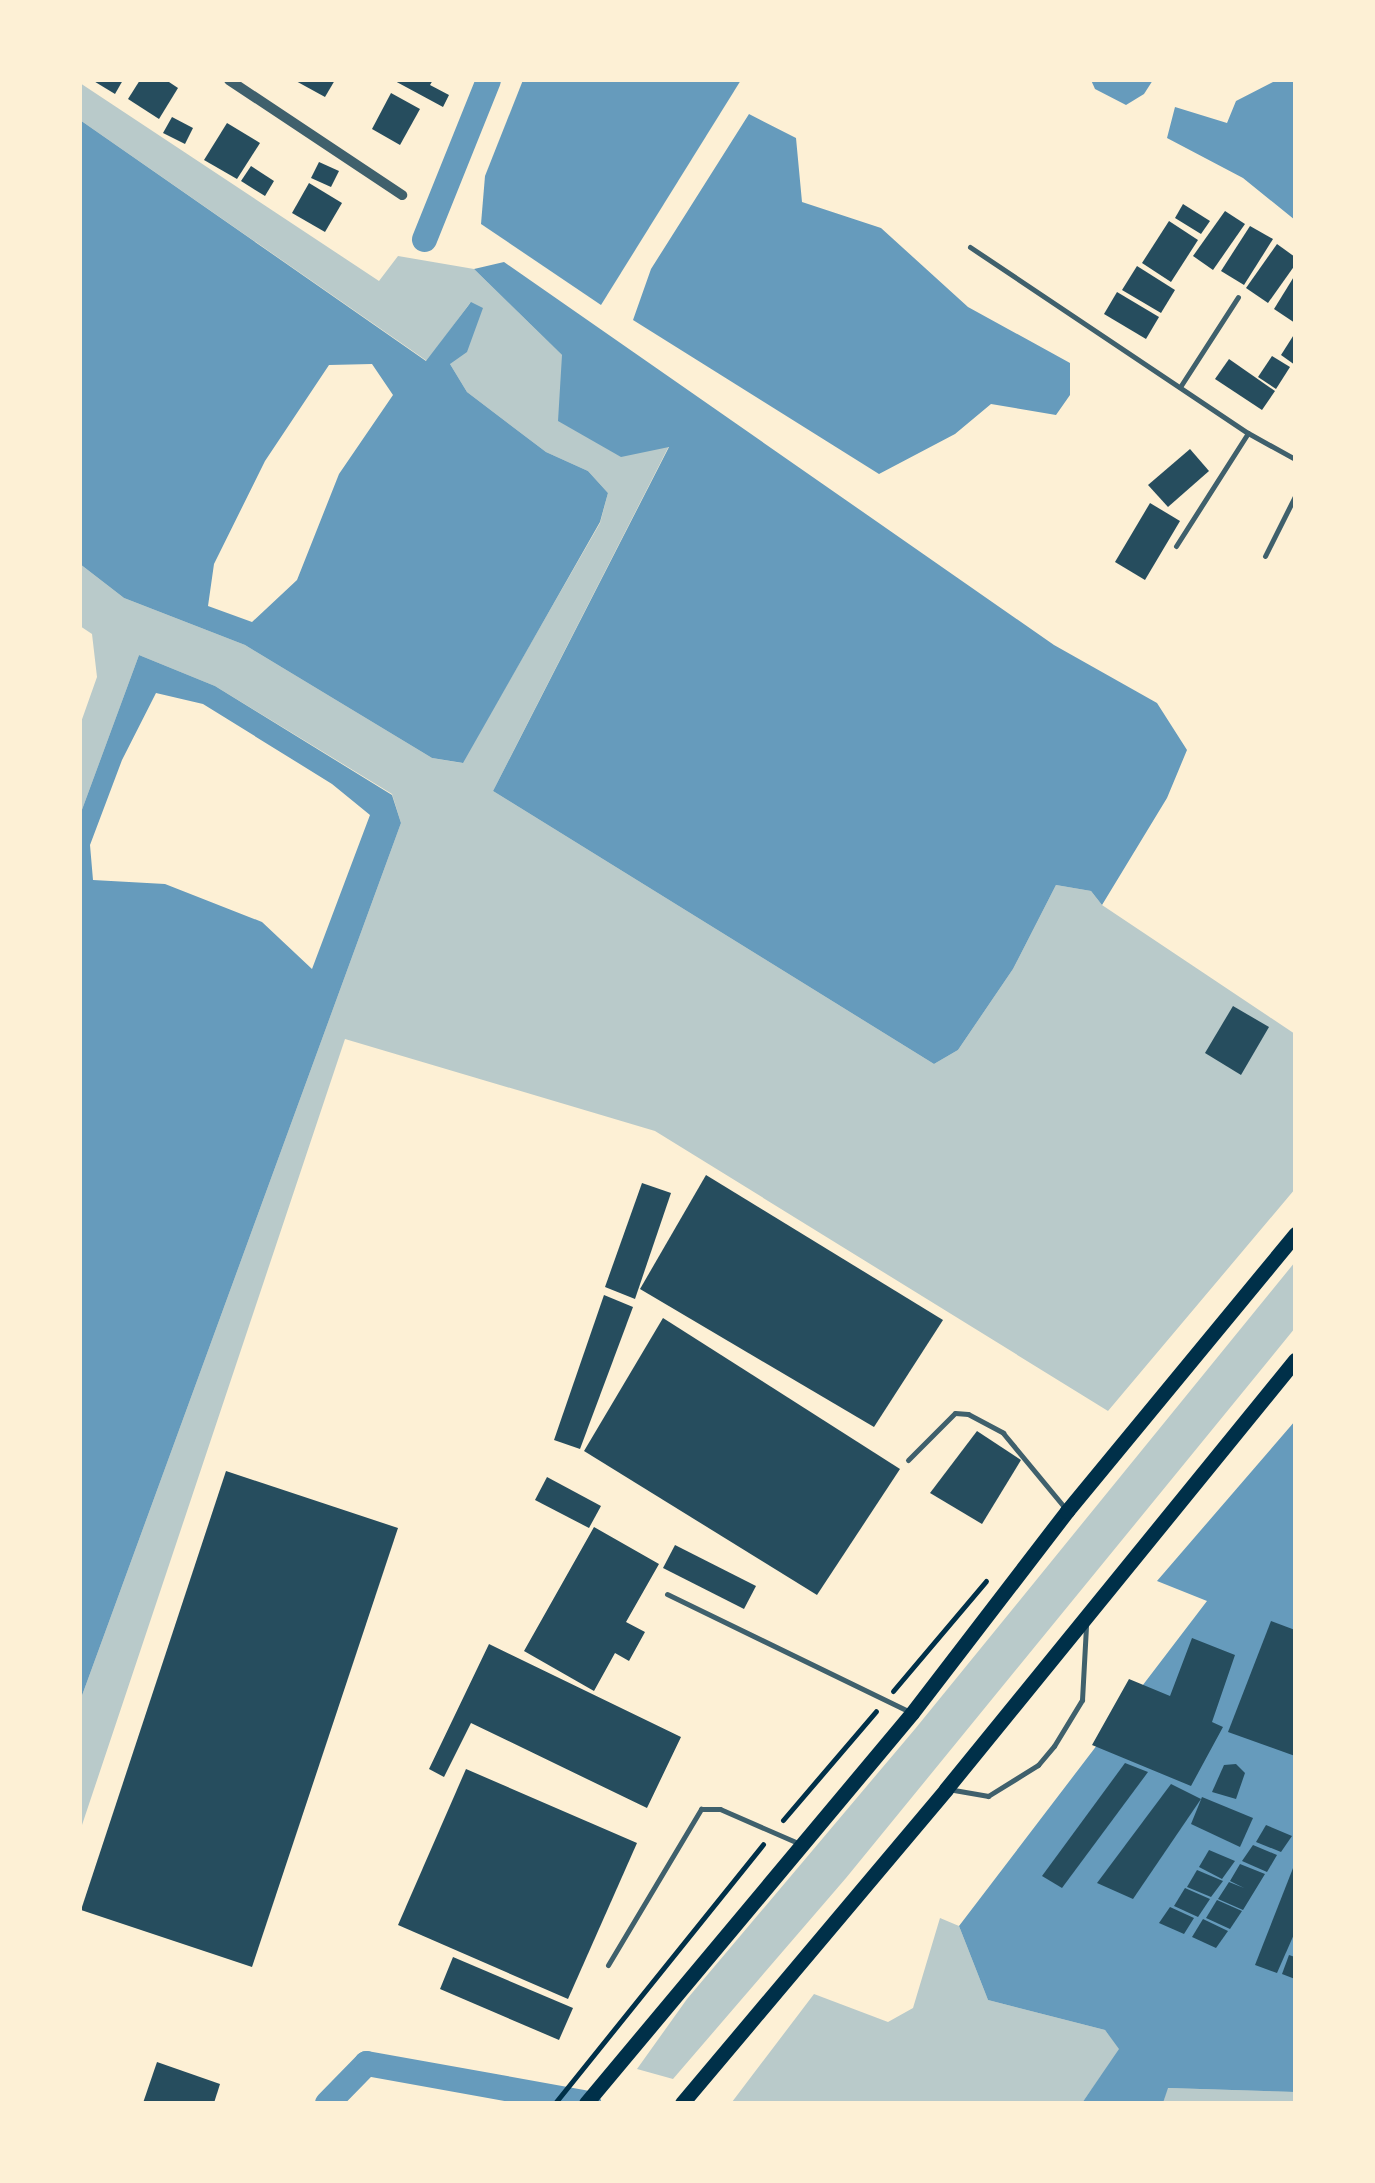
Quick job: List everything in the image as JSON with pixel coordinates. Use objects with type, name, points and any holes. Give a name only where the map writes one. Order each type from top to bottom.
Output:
[{"type":"main road","points":[[586,2103],[912,1713],[1067,1511],[1295,1234]]},
{"type":"main road","points":[[682,2103],[946,1788],[1295,1360]]},
{"type":"street","points":[[229,80],[402,195]]},
{"type":"lane","points":[[970,247],[1248,433],[1295,458]]},
{"type":"lane","points":[[1180,388],[1238,297]]},
{"type":"lane","points":[[1176,546],[1248,433]]},
{"type":"lane","points":[[1265,556],[1295,496]]},
{"type":"lane","points":[[908,1460],[954,1413],[968,1414],[1003,1433],[1067,1511]]},
{"type":"lane","points":[[668,1594],[912,1713]]},
{"type":"lane","points":[[946,1788],[963,1795],[988,1796],[1038,1764],[1054,1746],[1082,1700],[1087,1676],[1086,1617]]},
{"type":"lane","points":[[608,1965],[702,1809],[720,1809],[802,1845]]},
{"type":"path","points":[[555,2103],[773,1832],[995,1570]]},
{"type":"shaded area","points":[[80,83],[379,281],[398,256],[474,269],[563,356],[669,446],[493,791],[934,1064],[958,1050],[1013,969],[1056,885],[1091,891],[1102,905],[1295,1034],[1295,1189],[1108,1411],[655,1131],[345,1039],[80,1831],[80,1701],[401,823],[392,794],[215,686],[139,655],[80,815],[80,725],[97,677],[92,634],[80,626],[80,564],[124,598],[245,645],[432,758],[462,763],[600,523],[608,493],[588,471],[546,452],[467,392],[450,364],[470,303],[427,361],[80,120]]},
{"type":"shaded area","points":[[1295,1262],[1295,1328],[1269,1360],[846,1878],[673,2079],[637,2069],[687,1999],[915,1729]]},
{"type":"shaded area","points":[[940,1918],[959,1926],[988,2000],[1105,2030],[1120,2049],[1082,2103],[732,2102],[814,1994],[888,2022],[913,2008]]},
{"type":"shaded area","points":[[1167,2088],[1295,2092],[1295,2103],[1163,2103]]},
{"type":"water","points":[[523,80],[741,80],[601,305],[481,224],[485,176]]},
{"type":"water","points":[[1091,80],[1153,80],[1144,94],[1126,105],[1095,89]]},
{"type":"water","points":[[1277,80],[1295,80],[1295,220],[1243,178],[1167,138],[1175,107],[1227,123],[1236,101]]},
{"type":"water","points":[[749,114],[796,138],[802,202],[881,228],[968,307],[1070,363],[1070,395],[1056,415],[991,404],[955,434],[879,474],[633,320],[651,269]]},
{"type":"water","points":[[80,120],[426,361],[471,302],[483,308],[467,352],[450,364],[467,392],[546,452],[588,471],[608,493],[600,522],[463,763],[432,758],[245,645],[124,598],[80,564]],"holes":[[[372,364],[393,395],[339,474],[297,580],[252,622],[208,606],[214,564],[265,461],[329,365]]]},
{"type":"water","points":[[504,262],[1054,645],[1157,703],[1187,750],[1167,798],[1102,905],[1091,891],[1056,885],[1013,969],[958,1050],[934,1064],[493,791],[669,447],[621,457],[558,421],[562,355],[474,269]]},
{"type":"water","points":[[139,655],[215,686],[392,795],[401,823],[80,1701],[80,815]],"holes":[[[156,693],[203,704],[332,784],[370,815],[312,969],[262,922],[165,884],[93,880],[90,845],[122,760]]]},
{"type":"water","points":[[1295,1421],[1295,2092],[1168,2088],[1163,2103],[1082,2103],[1119,2049],[1105,2030],[988,2000],[959,1926],[1207,1601],[1157,1581]]},
{"type":"building","points":[[92,80],[123,80],[115,94]]},
{"type":"building","points":[[140,80],[166,80],[178,88],[159,119],[128,99]]},
{"type":"building","points":[[294,80],[335,80],[325,97]]},
{"type":"building","points":[[393,80],[433,80],[430,85],[449,95],[443,107]]},
{"type":"building","points":[[391,93],[420,109],[400,145],[372,129]]},
{"type":"building","points":[[172,117],[193,128],[185,144],[163,133]]},
{"type":"building","points":[[227,123],[260,143],[237,179],[204,160]]},
{"type":"building","points":[[319,162],[339,171],[331,187],[311,178]]},
{"type":"building","points":[[251,166],[274,181],[265,196],[241,181]]},
{"type":"building","points":[[309,183],[342,203],[325,232],[292,213]]},
{"type":"building","points":[[1183,204],[1210,221],[1201,234],[1175,218]]},
{"type":"building","points":[[1225,211],[1245,224],[1213,270],[1193,256]]},
{"type":"building","points":[[1169,221],[1198,240],[1171,282],[1142,263]]},
{"type":"building","points":[[1250,226],[1273,239],[1244,285],[1221,271]]},
{"type":"building","points":[[1277,244],[1295,257],[1295,265],[1268,303],[1246,288]]},
{"type":"building","points":[[1137,266],[1175,290],[1161,313],[1122,290]]},
{"type":"building","points":[[1295,275],[1295,323],[1274,309]]},
{"type":"building","points":[[1117,292],[1159,317],[1146,339],[1104,314]]},
{"type":"building","points":[[1295,333],[1295,365],[1281,355]]},
{"type":"building","points":[[1272,356],[1290,367],[1276,389],[1258,377]]},
{"type":"building","points":[[1229,359],[1275,391],[1262,410],[1215,379]]},
{"type":"building","points":[[1190,449],[1209,471],[1168,507],[1148,485]]},
{"type":"building","points":[[1150,503],[1180,521],[1145,580],[1115,562]]},
{"type":"building","points":[[1233,1006],[1269,1027],[1241,1075],[1205,1053]]},
{"type":"building","points":[[706,1175],[943,1320],[874,1427],[640,1289]]},
{"type":"building","points":[[642,1183],[671,1193],[635,1299],[605,1287]]},
{"type":"building","points":[[604,1295],[633,1307],[580,1449],[554,1440]]},
{"type":"building","points":[[663,1318],[900,1469],[817,1595],[584,1451]]},
{"type":"building","points":[[977,1431],[1021,1460],[982,1524],[930,1493]]},
{"type":"building","points":[[226,1471],[398,1528],[252,1967],[81,1910]]},
{"type":"building","points":[[547,1477],[601,1506],[589,1528],[535,1500]]},
{"type":"building","points":[[594,1527],[659,1564],[626,1622],[645,1632],[629,1661],[615,1653],[594,1691],[524,1651]]},
{"type":"building","points":[[675,1545],[756,1586],[744,1609],[663,1568]]},
{"type":"building","points":[[1271,1621],[1295,1630],[1295,1756],[1228,1732]]},
{"type":"building","points":[[1192,1638],[1235,1655],[1212,1722],[1223,1727],[1191,1786],[1092,1745],[1129,1679],[1170,1696]]},
{"type":"building","points":[[489,1644],[681,1737],[647,1808],[471,1723],[444,1777],[429,1769]]},
{"type":"building","points":[[1125,1763],[1148,1772],[1062,1888],[1042,1876]]},
{"type":"building","points":[[1236,1764],[1245,1773],[1236,1799],[1212,1792],[1224,1765]]},
{"type":"building","points":[[466,1769],[637,1843],[568,1999],[398,1925]]},
{"type":"building","points":[[1171,1784],[1201,1799],[1133,1899],[1097,1883]]},
{"type":"building","points":[[1202,1797],[1253,1818],[1240,1847],[1191,1824]]},
{"type":"building","points":[[1266,1825],[1292,1836],[1281,1852],[1256,1842]]},
{"type":"building","points":[[1253,1845],[1277,1855],[1267,1872],[1242,1861]]},
{"type":"building","points":[[1209,1850],[1235,1861],[1222,1879],[1199,1867]]},
{"type":"building","points":[[1295,1863],[1295,1932],[1277,1973],[1255,1965]]},
{"type":"building","points":[[1240,1864],[1265,1874],[1243,1910],[1218,1899],[1229,1882],[1244,1888],[1230,1881]]},
{"type":"building","points":[[1197,1870],[1223,1881],[1211,1897],[1187,1887]]},
{"type":"building","points":[[1185,1888],[1210,1899],[1198,1917],[1174,1906]]},
{"type":"building","points":[[1217,1900],[1242,1911],[1230,1929],[1206,1918]]},
{"type":"building","points":[[1170,1907],[1194,1918],[1184,1934],[1159,1923]]},
{"type":"building","points":[[1203,1919],[1228,1931],[1216,1948],[1192,1937]]},
{"type":"building","points":[[1289,1955],[1295,1957],[1295,1979],[1282,1974]]},
{"type":"building","points":[[453,1957],[573,2008],[559,2040],[440,1989]]},
{"type":"building","points":[[157,2062],[220,2084],[214,2103],[143,2103]]},
{"type":"waterway","points":[[424,239],[488,80]]},
{"type":"waterway","points":[[327,2103],[366,2063],[588,2103]]}]
